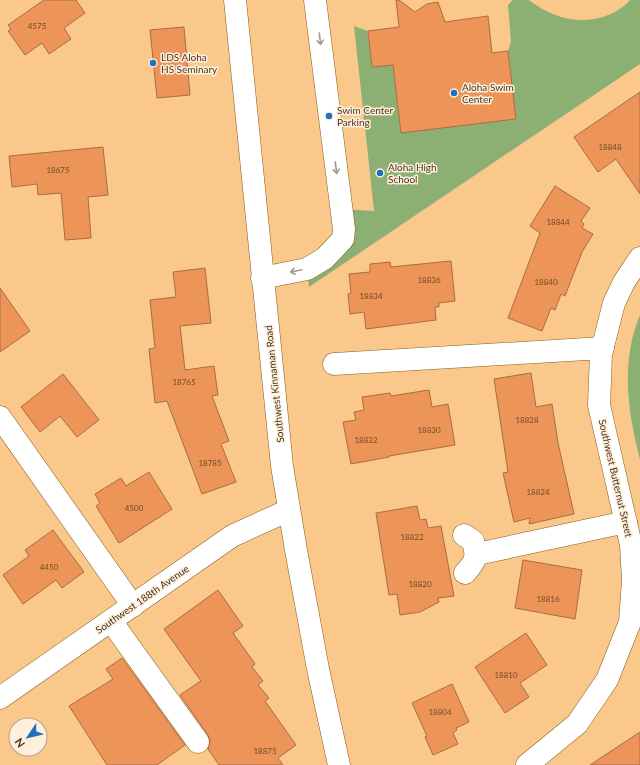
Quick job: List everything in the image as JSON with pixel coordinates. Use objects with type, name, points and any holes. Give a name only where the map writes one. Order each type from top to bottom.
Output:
[{"type":"street","name":"Southwest Kinnaman Road","points":[[235,0],[282,466],[318,669],[339,765]]},
{"type":"street","points":[[262,278],[307,269],[325,258],[343,239],[344,229],[315,0]]},
{"type":"street","name":"Southwest Butternut Street","points":[[527,765],[577,724],[607,680],[635,623],[631,545],[599,406],[601,354],[614,303],[624,282],[640,258]]},
{"type":"street","points":[[334,364],[603,348]]},
{"type":"street","points":[[0,417],[133,606]]},
{"type":"street","name":"Southwest 188th Avenue","points":[[0,698],[232,536],[289,510]]},
{"type":"street","points":[[477,554],[626,522]]},
{"type":"street","points":[[464,535],[473,541],[477,554],[473,564],[465,573]]},
{"type":"street","points":[[111,621],[198,742]]},
{"type":"green space","points":[[513,0],[531,1],[542,9],[561,17],[589,20],[607,16],[616,12],[630,0],[640,0],[640,64],[309,287],[307,269],[325,258],[341,209],[374,211],[354,26],[368,31],[372,67],[393,65],[401,132],[516,119],[508,51],[511,42],[508,5]]},
{"type":"green space","points":[[640,315],[640,460],[629,406],[628,369],[634,333]]},
{"type":"building","points":[[44,0],[76,0],[85,13],[64,28],[71,39],[49,54],[42,43],[25,55],[8,31],[11,29],[8,25]]},
{"type":"building","name":"Aloha Swim Center","points":[[396,0],[399,0],[415,12],[427,4],[438,2],[445,22],[488,16],[492,53],[508,51],[516,119],[401,133],[393,65],[372,67],[368,31],[399,27]]},
{"type":"building","points":[[184,27],[190,95],[157,98],[150,30]]},
{"type":"building","points":[[640,92],[640,194],[616,159],[598,172],[574,137]]},
{"type":"building","points":[[103,147],[108,195],[88,197],[91,238],[65,240],[61,193],[38,195],[37,184],[12,187],[9,156]]},
{"type":"building","points":[[555,186],[590,208],[581,221],[584,224],[582,228],[593,234],[582,252],[565,296],[561,294],[555,310],[551,308],[542,331],[508,318],[540,233],[530,226]]},
{"type":"building","points":[[451,261],[455,301],[439,303],[439,307],[435,307],[436,320],[366,329],[364,312],[350,314],[348,294],[351,293],[349,274],[370,272],[370,264],[390,262],[391,267]]},
{"type":"building","points":[[205,268],[211,323],[180,326],[185,370],[214,366],[218,395],[212,396],[229,441],[221,444],[236,482],[202,494],[167,401],[155,403],[149,349],[155,348],[150,300],[176,297],[173,272]]},
{"type":"building","points":[[0,288],[30,331],[0,352]]},
{"type":"building","points":[[531,373],[536,407],[552,404],[558,443],[574,514],[529,524],[530,518],[514,522],[503,473],[508,472],[494,379]]},
{"type":"building","points":[[63,374],[99,420],[77,437],[60,416],[40,432],[21,407]]},
{"type":"building","points":[[429,390],[432,407],[448,404],[455,445],[351,464],[343,422],[356,420],[354,412],[364,410],[362,397],[390,393],[391,396]]},
{"type":"building","points":[[149,472],[172,509],[119,543],[96,506],[100,503],[95,494],[121,478],[126,486]]},
{"type":"building","points":[[417,506],[420,520],[426,519],[428,528],[441,526],[454,596],[438,598],[439,602],[420,612],[400,615],[397,594],[389,595],[376,513]]},
{"type":"building","points":[[53,530],[84,572],[62,588],[56,580],[23,604],[3,575],[29,556],[25,550]]},
{"type":"building","points":[[523,560],[582,570],[575,619],[515,608]]},
{"type":"building","points":[[218,590],[243,626],[233,633],[255,664],[252,667],[263,681],[258,685],[269,698],[265,701],[296,745],[278,758],[283,765],[219,765],[208,749],[210,741],[208,735],[180,695],[201,681],[164,629]]},
{"type":"building","points":[[526,633],[547,665],[520,683],[529,697],[505,713],[475,667]]},
{"type":"building","points":[[122,658],[185,745],[157,765],[107,765],[69,706],[113,679],[106,669]]},
{"type":"building","points":[[452,684],[469,722],[456,728],[457,730],[453,733],[458,744],[433,755],[425,737],[427,736],[412,703]]},
{"type":"building","points":[[640,732],[640,765],[590,765]]},
{"type":"place","name":"LDS Aloha HS Seminary","points":[[153,63]]},
{"type":"place","name":"Aloha Swim Center","points":[[454,93]]},
{"type":"place","name":"Swim Center Parking","points":[[329,116]]},
{"type":"place","name":"Aloha High School","points":[[380,173]]}]
